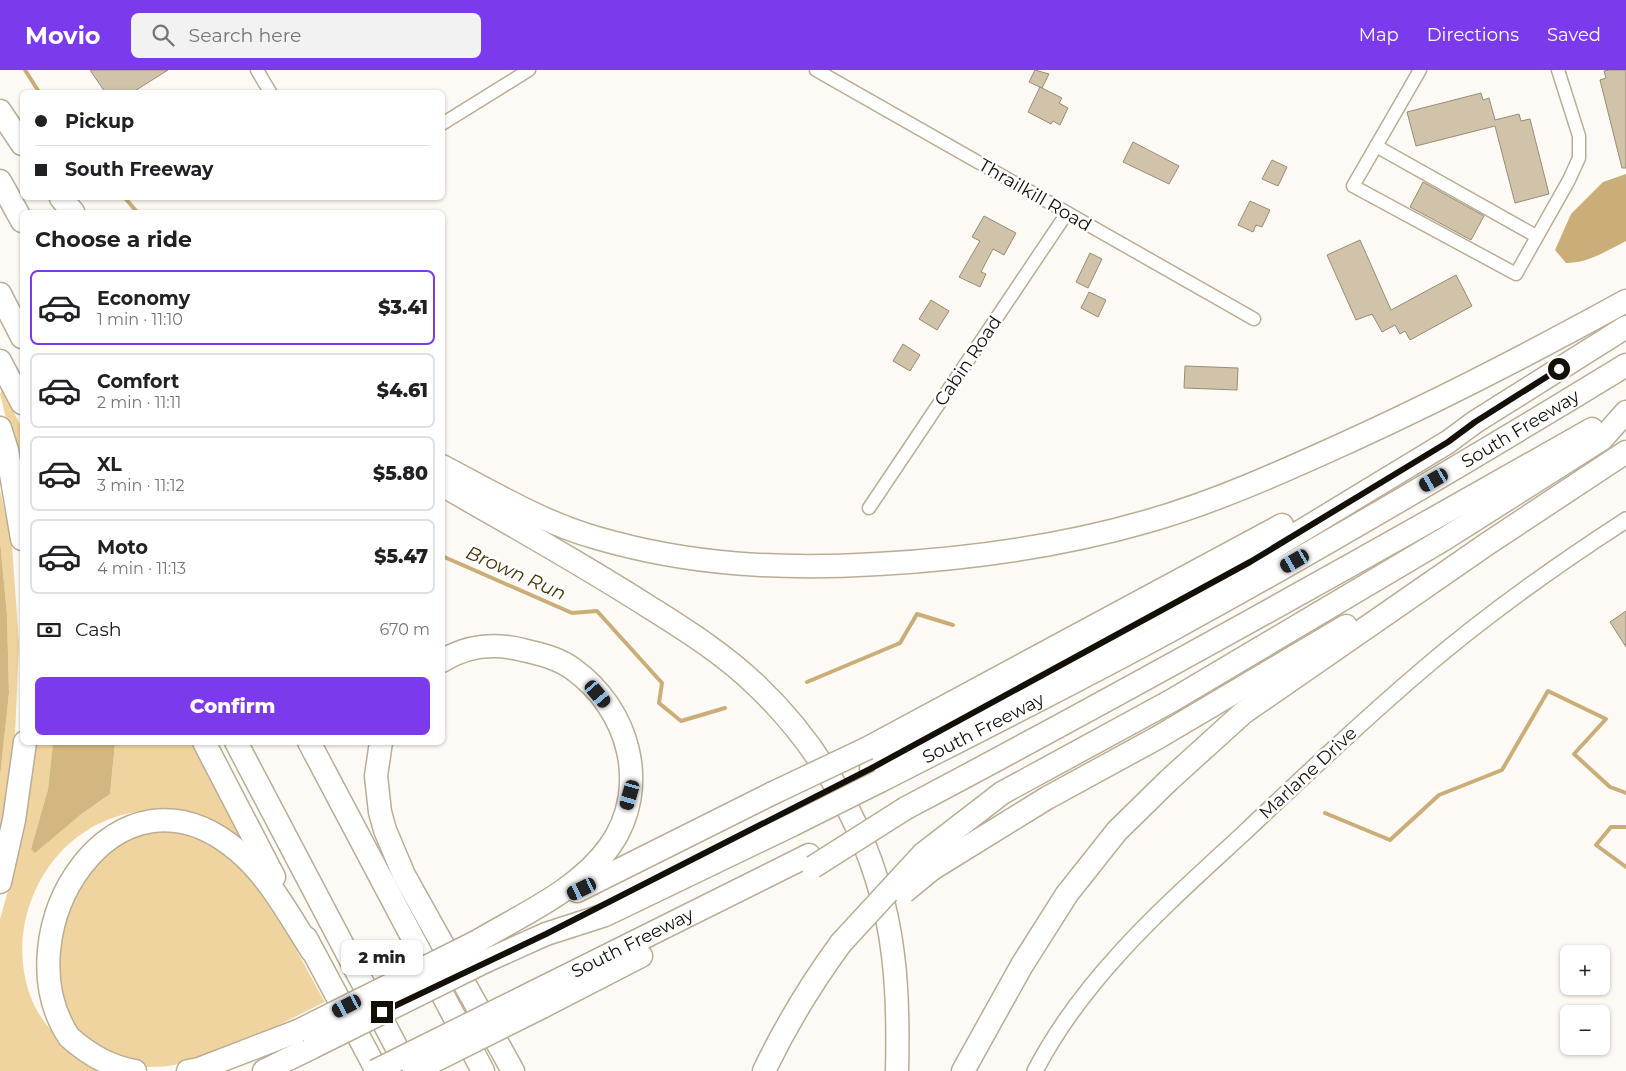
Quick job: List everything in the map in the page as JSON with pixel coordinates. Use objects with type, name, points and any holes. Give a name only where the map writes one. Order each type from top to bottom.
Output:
[{"type":"highway","points":[[0,111],[20,141]]},
{"type":"highway","points":[[0,181],[20,217]]},
{"type":"highway","points":[[63,200],[71,210]]},
{"type":"highway","points":[[0,294],[20,333]]},
{"type":"highway","points":[[445,468],[504,499],[593,537],[651,553],[704,562],[816,568],[919,562],[1023,550],[1145,522],[1270,478],[1430,404],[1626,301]]},
{"type":"highway","points":[[482,951],[873,766],[1153,596],[1459,428],[1475,422],[1626,327]]},
{"type":"highway","points":[[0,361],[20,399]]},
{"type":"highway","name":"South Freeway","points":[[264,1071],[305,1039],[482,951],[546,934],[605,915],[783,810],[873,766],[1156,638],[1272,574],[1481,453],[1626,365]]},
{"type":"highway","points":[[764,1071],[781,1036],[809,988],[841,944],[1002,793],[1171,701],[1446,538],[1602,439],[1626,411]]},
{"type":"highway","name":"South Freeway","points":[[376,1071],[538,999],[811,861],[1334,576],[1626,411]]},
{"type":"highway","points":[[0,428],[6,450],[20,528]]},
{"type":"highway","points":[[963,1071],[1022,965],[1062,902],[1117,831],[1169,780],[1243,713],[1487,544],[1626,452]]},
{"type":"highway","points":[[445,487],[608,580],[689,632],[756,684],[803,736],[837,788],[856,826],[881,896],[893,954],[898,1020],[897,1071]]},
{"type":"highway","points":[[928,861],[1157,738],[1487,544]]},
{"type":"highway","points":[[445,659],[469,649],[501,647],[535,653],[572,668],[587,680],[610,707],[627,739],[630,756],[630,795],[611,844],[600,859],[573,884],[482,951]]},
{"type":"highway","points":[[0,882],[14,820],[25,745]]},
{"type":"highway","points":[[206,745],[376,1071]]},
{"type":"highway","points":[[238,745],[409,1071]]},
{"type":"highway","points":[[311,745],[484,1071]]},
{"type":"highway","points":[[381,745],[376,776],[380,812],[385,830],[404,875],[513,1071]]},
{"type":"highway","points":[[36,910],[44,892],[65,865],[93,841],[121,825],[149,819],[178,820],[208,832],[238,851],[263,877],[312,951]]},
{"type":"highway","points":[[29,943],[31,979],[41,1002],[57,1026],[79,1046],[104,1062],[135,1071]]},
{"type":"highway","points":[[414,1071],[538,999]]},
{"type":"highway","points":[[188,1071],[305,1039]]},
{"type":"highway","points":[[216,1071],[305,1039]]},
{"type":"street","points":[[257,70],[269,90]]},
{"type":"street","points":[[445,122],[529,70]]},
{"type":"street","name":"Thrailkill Road","points":[[816,70],[1067,214],[1254,318]]},
{"type":"street","points":[[1420,70],[1353,186],[1516,274],[1569,180],[1579,158],[1579,136],[1558,70]]},
{"type":"street","points":[[1376,146],[1536,236]]},
{"type":"street","name":"Cabin Road","points":[[869,508],[1067,214]]},
{"type":"street","name":"Marlane Drive","points":[[1035,1071],[1069,1014],[1109,964],[1169,903],[1332,749],[1423,668],[1511,599],[1568,558],[1626,520]]},
{"type":"shaded area","points":[[1626,174],[1626,241],[1590,259],[1566,263],[1555,250],[1571,214],[1603,182]]},
{"type":"shaded area","points":[[2,390],[20,424],[20,475],[0,394]]},
{"type":"shaded area","points":[[0,490],[12,545],[19,645],[14,757],[0,832],[0,777],[9,693],[7,615],[0,540]]},
{"type":"shaded area","points":[[0,540],[7,615],[9,693],[0,777]]},
{"type":"shaded area","points":[[37,745],[53,745],[48,789],[31,849],[110,794],[115,745],[192,745],[245,842],[242,844],[188,815],[174,811],[156,810],[131,813],[102,822],[77,837],[56,857],[40,881],[29,908],[23,937],[23,966],[30,995],[35,1008],[50,1029],[70,1048],[102,1071],[0,1071],[0,919],[19,852]]},
{"type":"shaded area","points":[[53,745],[115,745],[110,794],[80,815],[35,853],[31,849],[48,789]]},
{"type":"shaded area","points":[[151,829],[210,840],[232,855],[247,872],[277,916],[325,1002],[239,1044],[194,1061],[171,1066],[148,1067],[133,1064],[101,1052],[79,1038],[41,964],[41,941],[47,915],[58,891],[71,872]]},
{"type":"building","points":[[90,70],[168,70],[136,90],[104,90]]},
{"type":"building","points":[[1035,70],[1049,74],[1042,88],[1029,82]]},
{"type":"building","points":[[1626,70],[1626,168],[1622,168],[1600,80],[1606,78],[1604,71]]},
{"type":"building","points":[[1040,87],[1062,98],[1059,103],[1068,108],[1060,125],[1053,121],[1051,124],[1028,112]]},
{"type":"building","points":[[1481,93],[1483,100],[1489,98],[1495,120],[1519,114],[1521,121],[1530,119],[1549,194],[1515,203],[1495,126],[1416,146],[1407,112]]},
{"type":"building","points":[[1133,142],[1179,166],[1169,184],[1123,162]]},
{"type":"building","points":[[1272,160],[1287,167],[1278,186],[1262,179]]},
{"type":"building","points":[[1423,182],[1484,216],[1471,240],[1410,207]]},
{"type":"building","points":[[1250,201],[1270,210],[1262,227],[1256,225],[1253,232],[1238,225]]},
{"type":"building","points":[[984,216],[1016,233],[1004,255],[993,249],[981,272],[986,274],[980,287],[959,277],[980,241],[972,237]]},
{"type":"building","points":[[1360,240],[1391,310],[1456,275],[1472,306],[1410,340],[1405,331],[1400,334],[1395,325],[1382,332],[1372,314],[1356,320],[1327,255]]},
{"type":"building","points":[[1090,253],[1102,259],[1088,288],[1076,282]]},
{"type":"building","points":[[1089,292],[1106,300],[1098,317],[1081,308]]},
{"type":"building","points":[[931,300],[949,311],[937,330],[919,319]]},
{"type":"building","points":[[903,344],[920,355],[910,371],[893,361]]},
{"type":"building","points":[[1185,366],[1238,368],[1237,390],[1184,388]]},
{"type":"building","points":[[1626,611],[1626,647],[1610,622]]},
{"type":"waterway","name":"Brown Run","points":[[25,70],[38,90]]},
{"type":"waterway","name":"Brown Run","points":[[127,200],[135,210]]},
{"type":"waterway","name":"Brown Run","points":[[445,557],[572,613],[597,611],[662,683],[659,703],[681,721],[725,708]]},
{"type":"waterway","name":"Brown Run","points":[[807,682],[900,643],[917,614],[953,625]]},
{"type":"waterway","name":"Brown Run","points":[[1325,813],[1390,840],[1439,795],[1502,770],[1548,691],[1606,719],[1574,754],[1610,787],[1626,793]]},
{"type":"waterway","name":"Brown Run","points":[[1626,827],[1611,827],[1596,845],[1626,867]]},
{"type":"route","points":[[382,1012],[546,934],[870,769],[1250,562],[1448,442],[1475,422],[1559,369]]}]
